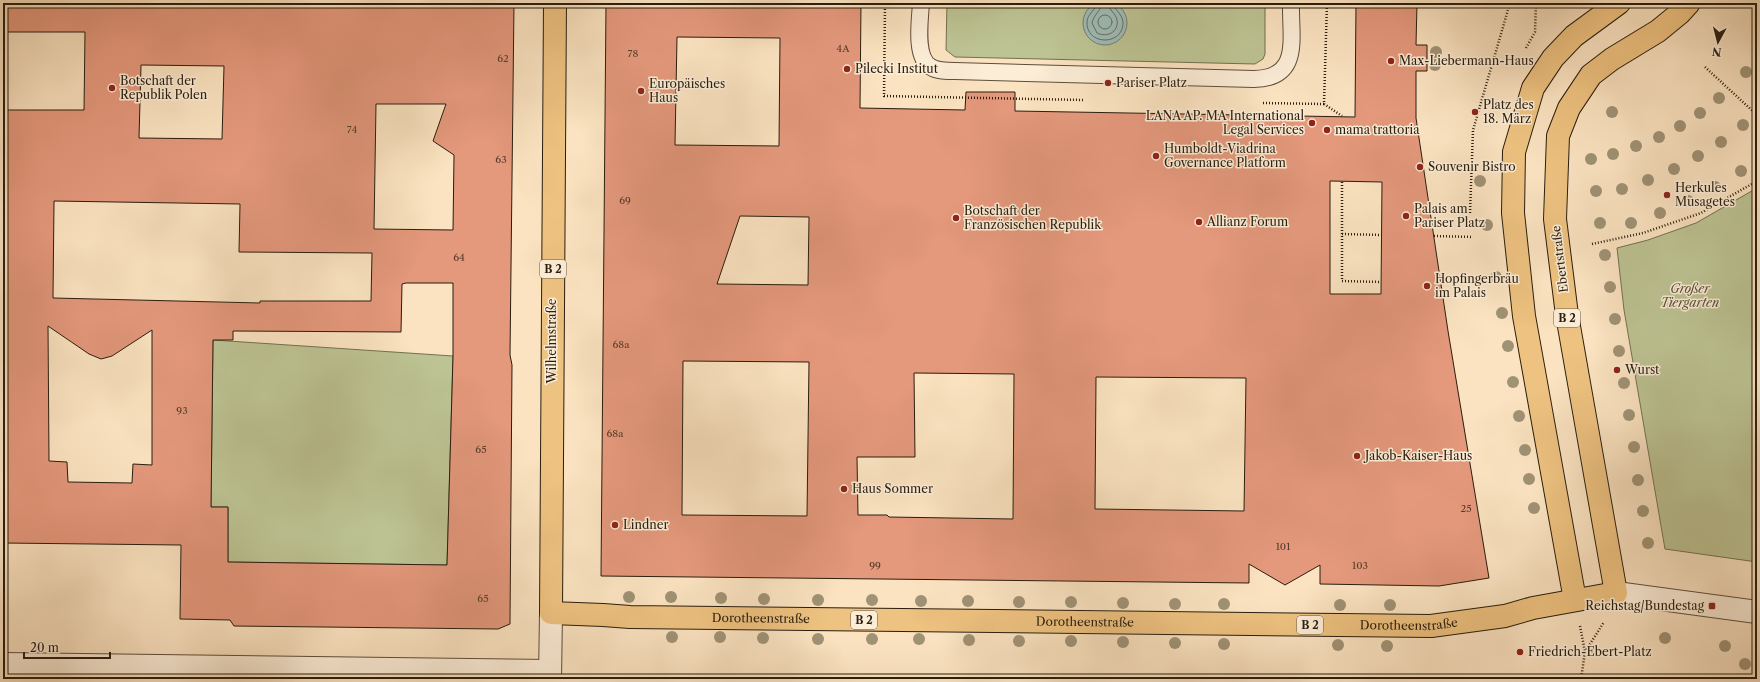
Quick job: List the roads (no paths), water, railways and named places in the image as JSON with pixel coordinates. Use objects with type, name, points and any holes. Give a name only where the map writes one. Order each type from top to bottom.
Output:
[{"type":"main road","name":"Wilhelmstraße","points":[[551,614],[555,3]]},
{"type":"main road","points":[[1575,600],[1524,316],[1512,213],[1514,152],[1534,88],[1553,58],[1574,36],[1619,3]]},
{"type":"main road","name":"Ebertstraße","points":[[1616,593],[1567,315],[1555,219],[1558,136],[1569,108],[1578,91],[1591,75],[1612,59],[1658,31],[1680,14],[1689,3]]},
{"type":"main road","name":"Dorotheenstraße","points":[[551,614],[630,617],[1444,626],[1505,616],[1533,608],[1616,593]]},
{"type":"street","points":[[1616,593],[1757,612]]},
{"type":"street","name":"Wilhelmstraße","points":[[550,675],[551,614]]},
{"type":"street","points":[[3,664],[550,675]]},
{"type":"lane","points":[[921,3],[921,54],[926,64],[936,69],[1108,76],[1254,79],[1272,76],[1281,72],[1289,62],[1291,3]]},
{"type":"water","points":[[1105,1],[1117,5],[1123,11],[1127,23],[1123,35],[1117,41],[1105,45],[1093,41],[1087,35],[1083,23],[1087,11],[1093,5]]},
{"type":"place","name":"Max-Liebermann-Haus","points":[[1391,61]]},
{"type":"place","name":"Pilecki Institut","points":[[847,69]]},
{"type":"place","name":"Pariser Platz","points":[[1108,83]]},
{"type":"place","name":"Botschaft der Republik Polen","points":[[112,88]]},
{"type":"place","name":"Europäisches Haus","points":[[641,91]]},
{"type":"place","name":"Platz des 18. März","points":[[1475,112]]},
{"type":"place","name":"LANA AP. MA International Legal Services","points":[[1312,123]]},
{"type":"place","name":"mama trattoria","points":[[1327,130]]},
{"type":"place","name":"Humboldt-Viadrina Governance Platform","points":[[1156,156]]},
{"type":"place","name":"Souvenir Bistro","points":[[1420,167]]},
{"type":"place","name":"Herkules Musagetes","points":[[1667,195]]},
{"type":"place","name":"Palais am Pariser Platz","points":[[1406,216]]},
{"type":"place","name":"Botschaft der Französischen Republik","points":[[956,218]]},
{"type":"place","name":"Allianz Forum","points":[[1199,222]]},
{"type":"place","name":"Hopfingerbräu im Palais","points":[[1427,286]]},
{"type":"place","name":"Wurst","points":[[1617,370]]},
{"type":"place","name":"Jakob-Kaiser-Haus","points":[[1357,456]]},
{"type":"place","name":"Haus Sommer","points":[[844,489]]},
{"type":"place","name":"Lindner","points":[[615,525]]},
{"type":"place","name":"Reichstag/Bundestag","points":[[1712,606]]},
{"type":"place","name":"Friedrich-Ebert-Platz","points":[[1520,652]]},
{"type":"park label","name":"Großer Tiergarten","points":[[1690,296]]}]
